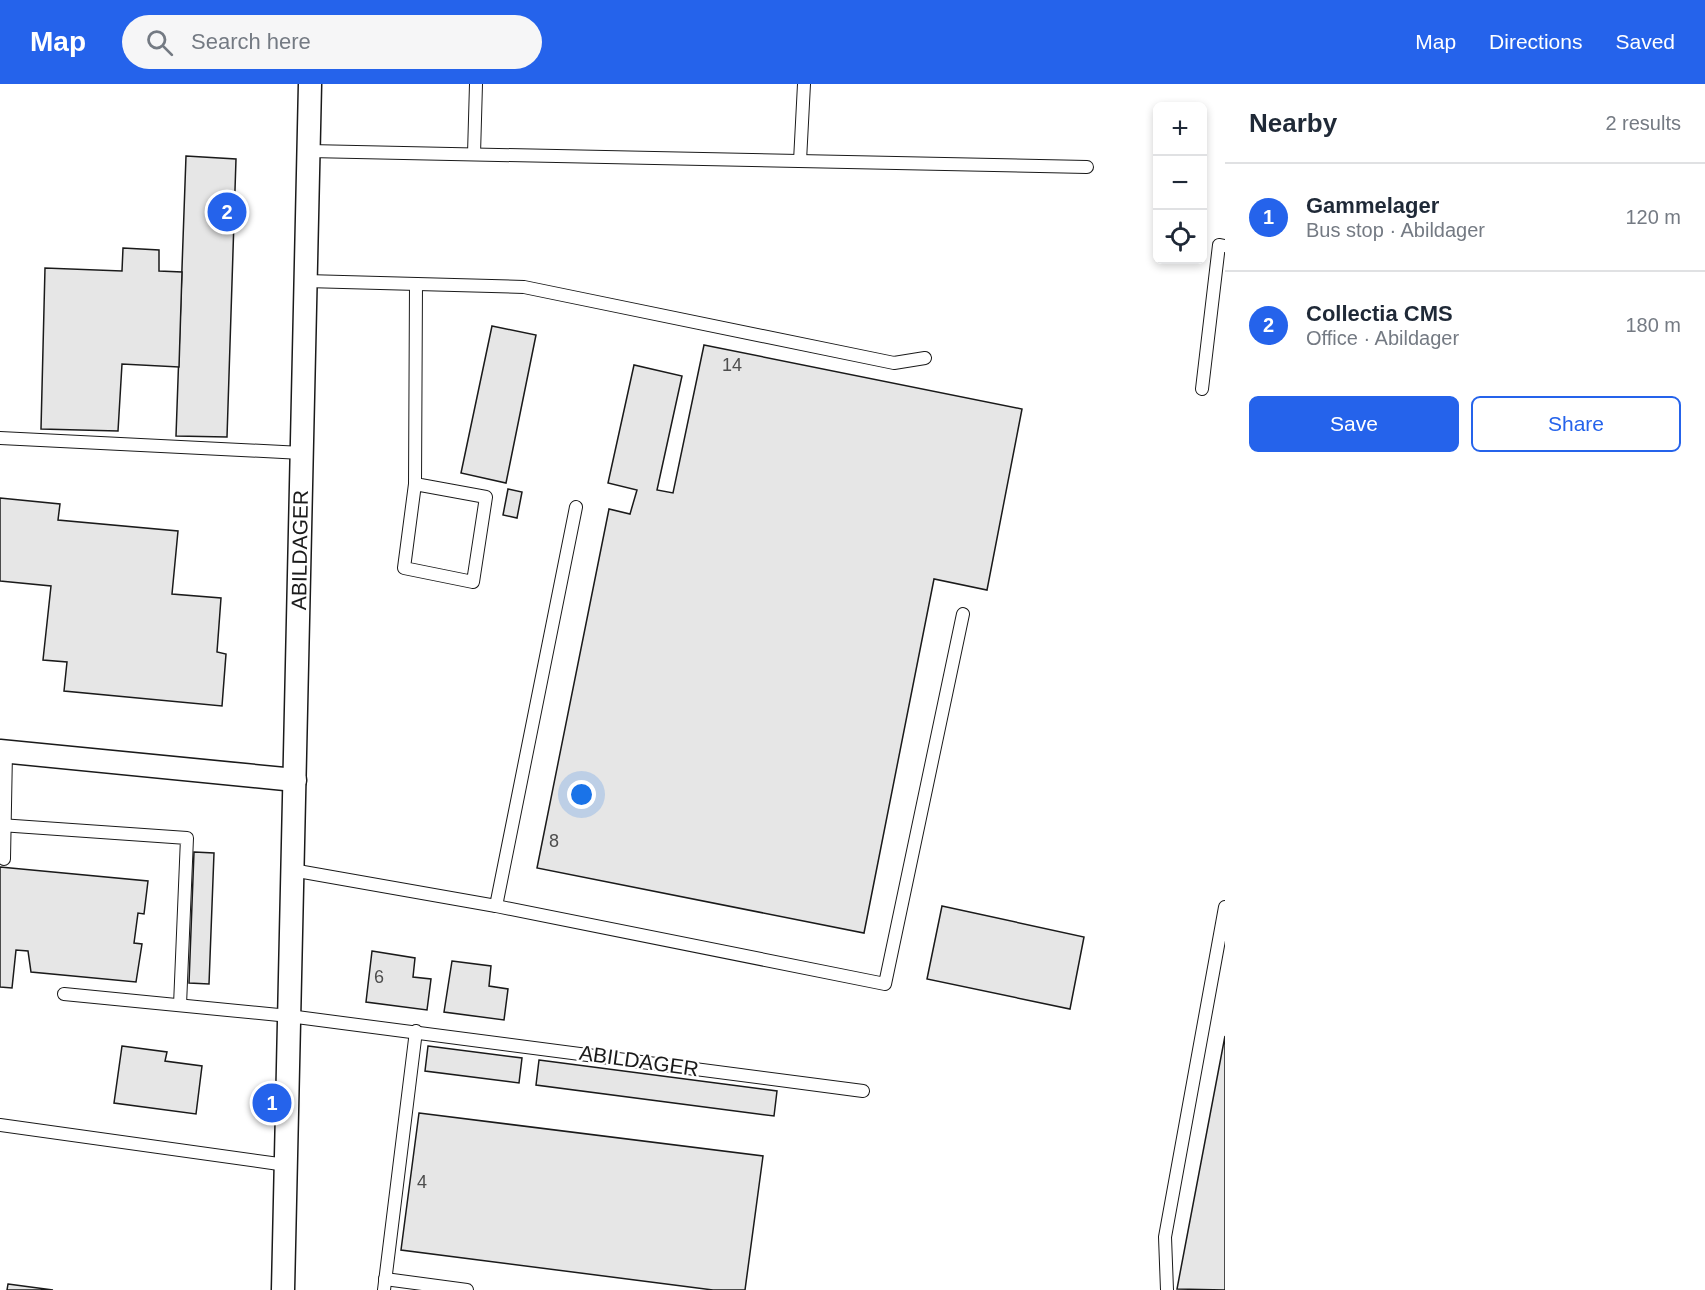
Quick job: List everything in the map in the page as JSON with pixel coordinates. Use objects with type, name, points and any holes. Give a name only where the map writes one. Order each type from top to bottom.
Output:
[{"type":"street","name":"ABILDAGER","points":[[283,1290],[310,84]]},
{"type":"street","points":[[3,752],[295,780]]},
{"type":"lane","points":[[474,154],[476,84]]},
{"type":"lane","points":[[800,161],[804,84]]},
{"type":"lane","points":[[309,151],[1087,167]]},
{"type":"lane","points":[[1202,388],[1219,245],[1225,246]]},
{"type":"lane","points":[[306,281],[524,287],[894,363],[925,358]]},
{"type":"lane","points":[[415,484],[486,497],[474,582],[404,568],[415,484],[416,284]]},
{"type":"lane","points":[[0,438],[302,453]]},
{"type":"lane","points":[[496,906],[576,507]]},
{"type":"lane","points":[[292,870],[496,906],[885,984],[963,614]]},
{"type":"lane","points":[[3,752],[4,859]]},
{"type":"lane","points":[[3,825],[187,838],[180,1005]]},
{"type":"lane","points":[[1167,1290],[1165,1237],[1225,907]]},
{"type":"lane","points":[[64,994],[289,1016]]},
{"type":"lane","name":"ABILDAGER","points":[[289,1016],[862,1091]]},
{"type":"lane","points":[[416,1031],[385,1284],[467,1290]]},
{"type":"lane","points":[[0,1125],[286,1165]]},
{"type":"building","points":[[186,156],[236,159],[227,437],[176,436]]},
{"type":"building","points":[[123,248],[159,250],[159,271],[182,272],[179,367],[122,364],[118,431],[41,429],[45,268],[122,271]]},
{"type":"building","points":[[492,326],[536,335],[506,483],[461,473]]},
{"type":"building","points":[[704,345],[1022,409],[987,590],[934,579],[864,933],[537,868],[609,509],[630,514],[637,490],[608,483],[634,365],[682,376],[657,490],[673,493]]},
{"type":"building","points":[[508,489],[522,492],[517,518],[503,515]]},
{"type":"building","points":[[0,498],[60,504],[58,520],[178,531],[172,594],[221,598],[217,652],[226,654],[222,706],[64,691],[67,662],[43,660],[51,586],[0,581]]},
{"type":"building","points":[[194,852],[214,853],[209,984],[189,983]]},
{"type":"building","points":[[0,867],[148,881],[144,914],[138,913],[134,943],[142,944],[136,982],[31,972],[28,951],[16,950],[12,988],[0,987]]},
{"type":"building","points":[[942,906],[1084,937],[1070,1009],[927,979]]},
{"type":"building","points":[[372,951],[415,958],[413,977],[431,979],[427,1010],[366,1002]]},
{"type":"building","points":[[452,961],[491,966],[489,986],[508,989],[504,1020],[444,1012]]},
{"type":"building","points":[[1225,1036],[1225,1290],[1177,1289]]},
{"type":"building","points":[[122,1046],[167,1052],[165,1061],[202,1066],[196,1114],[114,1103]]},
{"type":"building","points":[[428,1046],[522,1058],[519,1083],[425,1071]]},
{"type":"building","points":[[539,1060],[777,1091],[774,1116],[536,1085]]},
{"type":"building","points":[[419,1113],[763,1156],[745,1290],[713,1290],[401,1250]]},
{"type":"building","points":[[8,1284],[53,1290],[7,1290]]},
{"type":"place","name":"Collectia CMS","points":[[227,212]]},
{"type":"place","name":"Gammelager","points":[[272,1103]]}]
